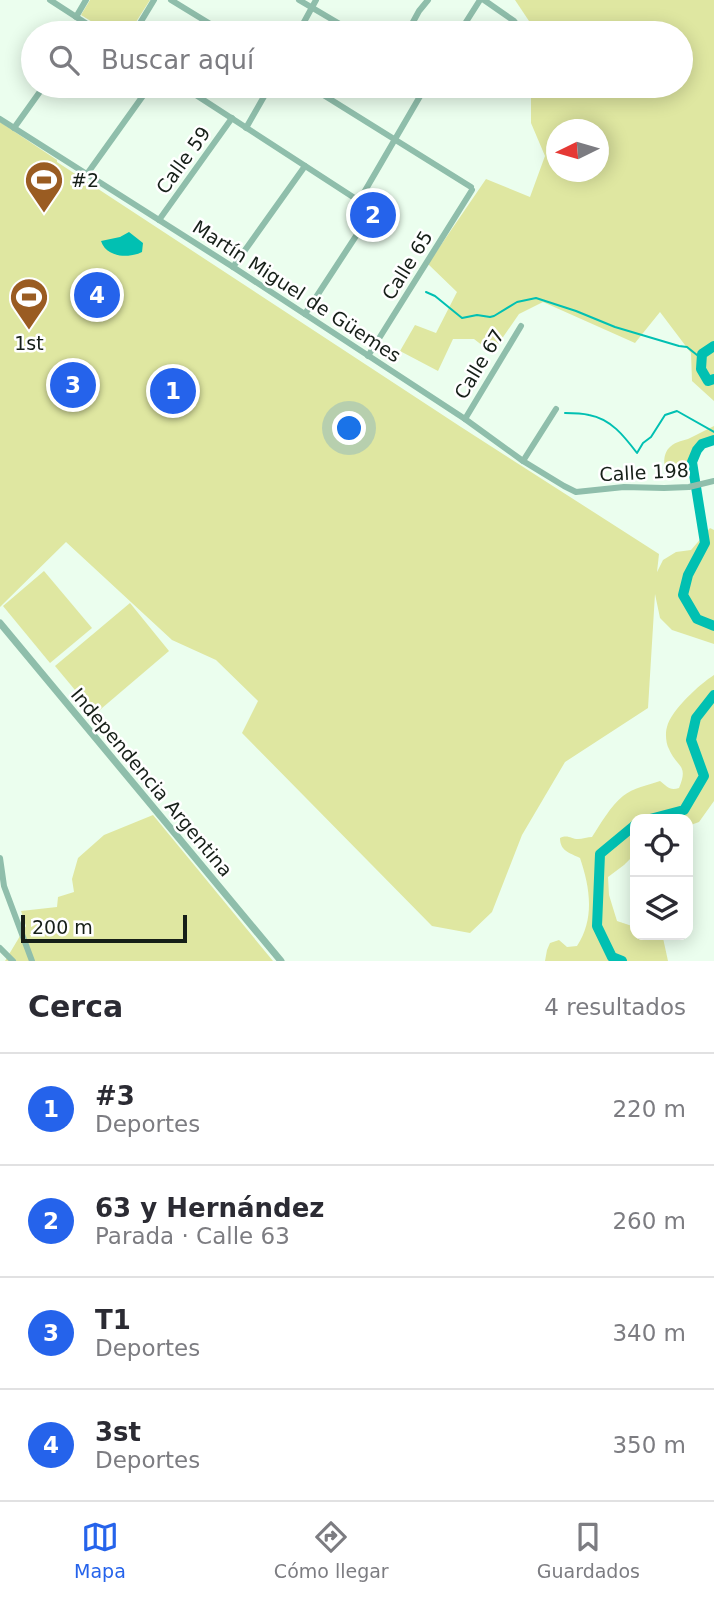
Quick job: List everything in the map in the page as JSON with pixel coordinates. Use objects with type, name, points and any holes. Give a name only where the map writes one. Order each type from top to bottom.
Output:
[{"type":"street","points":[[50,0],[82,21]]},
{"type":"street","points":[[76,17],[86,0]]},
{"type":"street","points":[[141,21],[154,0]]},
{"type":"street","points":[[171,0],[205,21]]},
{"type":"street","points":[[299,0],[334,21]]},
{"type":"street","points":[[305,21],[316,0]]},
{"type":"street","points":[[414,21],[428,0]]},
{"type":"street","points":[[467,21],[482,0],[514,21]]},
{"type":"street","points":[[14,128],[35,98]]},
{"type":"street","points":[[87,174],[141,98]]},
{"type":"street","points":[[201,98],[373,210],[304,314]]},
{"type":"street","points":[[246,128],[263,98]]},
{"type":"street","points":[[328,98],[395,139]]},
{"type":"street","points":[[359,201],[419,98]]},
{"type":"street","name":"Calle 59","points":[[159,220],[232,118]]},
{"type":"street","name":"Martín Miguel de Güemes","points":[[0,119],[233,267],[465,419],[523,461],[576,492]]},
{"type":"street","name":"Calle 65","points":[[368,356],[472,189],[395,139]]},
{"type":"street","points":[[233,267],[304,166]]},
{"type":"street","name":"Calle 67","points":[[465,419],[521,326]]},
{"type":"street","points":[[523,461],[556,409]]},
{"type":"street","name":"Calle 198","points":[[576,492],[624,486],[664,488],[714,481]]},
{"type":"street","name":"Independencia Argentina","points":[[0,623],[281,961]]},
{"type":"street","points":[[0,858],[5,886],[32,961]]},
{"type":"street","points":[[0,948],[13,961]]},
{"type":"green space","points":[[90,0],[150,0],[137,21],[91,21],[81,15]]},
{"type":"green space","points":[[515,0],[714,0],[714,401],[692,381],[691,353],[660,312],[635,343],[543,302],[519,314],[492,353],[474,339],[453,339],[438,371],[400,351],[415,325],[436,333],[457,292],[428,264],[486,179],[530,197],[545,156],[531,123],[531,98],[693,98],[693,21],[529,21]]},
{"type":"green space","points":[[0,122],[461,427],[659,554],[657,572],[663,560],[676,552],[691,550],[710,528],[714,530],[714,644],[672,630],[660,618],[655,594],[648,708],[565,762],[522,835],[492,912],[470,933],[432,926],[242,733],[258,701],[216,660],[172,640],[66,542],[0,607]]},
{"type":"green space","points":[[714,426],[714,444],[703,446],[681,472],[668,472],[664,458],[670,447]]},
{"type":"green space","points":[[44,571],[92,628],[50,663],[3,606]]},
{"type":"green space","points":[[130,603],[169,651],[95,714],[55,666]]},
{"type":"green space","points":[[714,675],[714,801],[699,822],[693,824],[693,814],[630,814],[630,859],[608,877],[609,895],[617,921],[630,925],[630,940],[663,940],[668,961],[545,961],[550,943],[559,940],[567,947],[577,946],[583,936],[588,914],[588,891],[580,858],[564,849],[560,838],[592,837],[614,805],[636,789],[660,781],[670,788],[679,788],[683,774],[668,747],[667,727],[680,705]]},
{"type":"green space","points":[[153,815],[273,961],[5,961],[26,926],[21,911],[57,907],[58,897],[74,892],[72,879],[78,858],[104,835]]},
{"type":"water","points":[[129,232],[143,243],[142,252],[118,255],[108,250],[101,241],[120,237]]},
{"type":"waterway","points":[[426,292],[462,318],[494,316],[517,302],[536,298],[615,327],[687,347],[702,359]]},
{"type":"waterway","points":[[714,346],[702,354],[701,369],[708,381],[714,379]]},
{"type":"waterway","points":[[565,413],[586,414],[604,420],[622,435],[637,453],[665,415],[677,411],[714,432]]},
{"type":"waterway","points":[[714,440],[702,444],[692,462],[705,543],[688,575],[683,595],[697,619],[714,626]]},
{"type":"waterway","points":[[669,814],[684,810],[704,776],[691,740],[696,718],[714,695]]},
{"type":"waterway","points":[[622,961],[612,957],[597,926],[600,854],[630,829]]},
{"type":"place","name":"#2","points":[[44,214]]},
{"type":"place","name":"63 y Hernández","points":[[373,215]]},
{"type":"place","name":"3st","points":[[97,295]]},
{"type":"place","name":"1st","points":[[29,331]]},
{"type":"place","name":"T1","points":[[73,385]]},
{"type":"place","name":"#3","points":[[173,391]]}]
